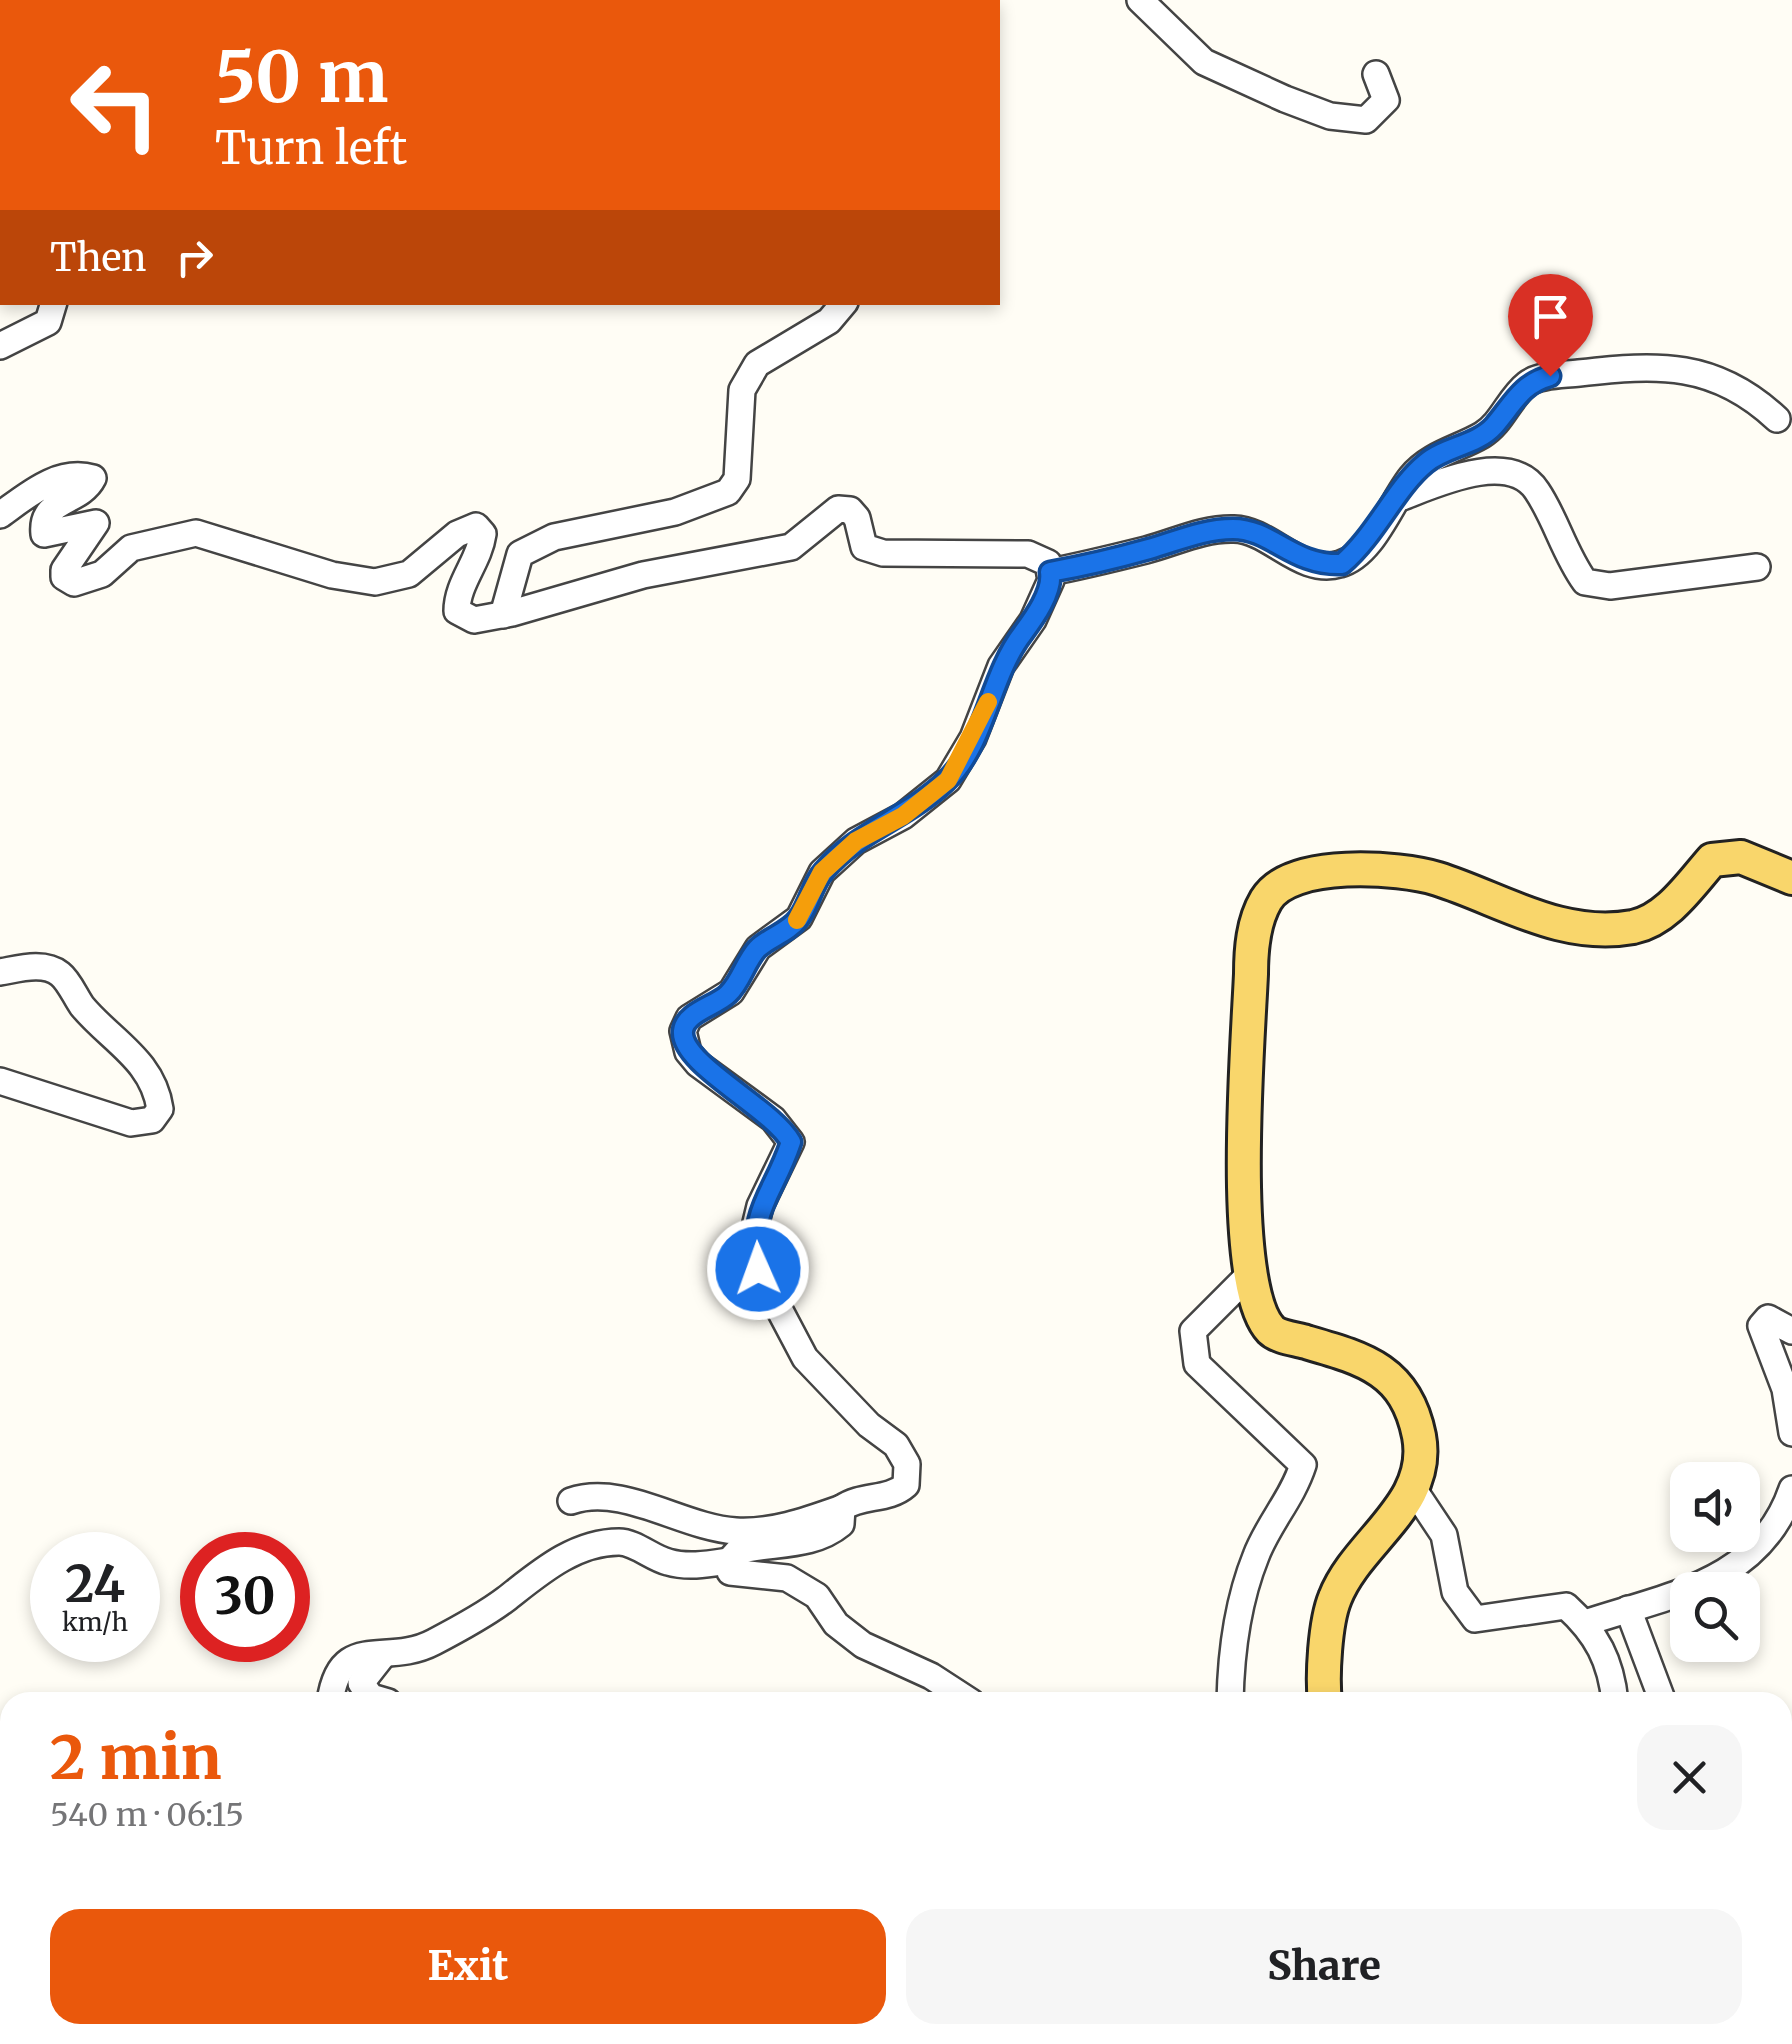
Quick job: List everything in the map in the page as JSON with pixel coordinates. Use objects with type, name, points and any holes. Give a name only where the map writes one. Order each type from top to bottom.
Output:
[{"type":"main road","points":[[1324,1692],[1335,1598],[1414,1490],[1420,1440],[1406,1393],[1381,1369],[1273,1332],[1253,1300],[1244,1162],[1252,942],[1267,898],[1291,881],[1326,872],[1390,868],[1438,879],[1525,917],[1588,927],[1634,927],[1670,909],[1712,860],[1741,857],[1792,878]]},
{"type":"street","points":[[1140,0],[1204,62],[1330,116],[1366,120],[1380,111],[1386,100],[1376,74]]},
{"type":"street","points":[[0,346],[48,322],[53,305]]},
{"type":"street","points":[[502,615],[520,554],[554,537],[675,512],[728,492],[737,480],[742,390],[756,364],[829,321],[842,305]]},
{"type":"street","points":[[1050,572],[1204,532],[1234,529],[1254,532],[1297,558],[1320,565],[1342,564],[1364,545],[1427,461],[1480,436],[1529,382],[1550,376],[1620,368],[1679,368],[1750,393],[1776,418]]},
{"type":"street","points":[[0,514],[40,487],[74,473],[93,478],[88,488],[50,508],[43,524],[44,534],[52,536],[96,523],[64,570],[64,577],[83,583],[102,574],[131,548],[196,532],[332,575],[376,582],[408,574],[457,534],[476,526],[483,534],[480,556],[457,599],[457,611],[474,620],[643,575],[791,547],[838,510],[850,510],[857,518],[864,547],[883,553],[1028,554],[1048,564],[1051,580],[1033,620],[1002,666],[973,738],[948,780],[903,816],[856,841],[822,872],[799,918],[758,948],[731,992],[690,1018],[683,1031],[688,1052],[698,1064],[773,1118],[791,1142],[760,1206],[753,1235],[758,1269],[805,1358],[870,1425],[896,1445],[906,1464],[906,1485],[896,1493],[857,1498],[842,1508],[770,1530],[735,1531],[607,1498],[571,1501]]},
{"type":"street","points":[[1397,499],[1476,473],[1524,478],[1537,490],[1567,557],[1585,582],[1610,586],[1757,567]]},
{"type":"street","points":[[0,972],[37,966],[60,972],[84,1008],[144,1068],[156,1086],[160,1109],[152,1120],[131,1123],[0,1081]]},
{"type":"street","points":[[1231,1692],[1240,1608],[1256,1554],[1296,1487],[1302,1465],[1231,1392],[1197,1364],[1193,1332],[1203,1316],[1251,1274]]},
{"type":"street","points":[[1792,1331],[1768,1318],[1762,1326],[1785,1389],[1792,1433]]},
{"type":"street","points":[[1585,1624],[1740,1565],[1782,1518],[1792,1489]]},
{"type":"street","points":[[1414,1490],[1444,1535],[1455,1592],[1475,1619],[1566,1606],[1585,1624],[1606,1656],[1613,1692]]},
{"type":"street","points":[[331,1692],[333,1681],[344,1664],[356,1656],[413,1653],[502,1602],[543,1567],[606,1544],[623,1542],[683,1566],[728,1561],[738,1551],[819,1537],[841,1524],[842,1508]]},
{"type":"street","points":[[728,1561],[736,1575],[787,1578],[810,1591],[836,1624],[864,1645],[931,1676],[956,1692]]},
{"type":"street","points":[[1628,1609],[1659,1692]]},
{"type":"street","points":[[367,1692],[361,1683],[382,1655]]},
{"type":"slow traffic","points":[[797,920],[822,872],[856,841],[903,816],[948,780],[960,764],[988,702]]},
{"type":"route","points":[[758,1269],[753,1235],[760,1206],[783,1167],[791,1142],[773,1118],[698,1064],[688,1052],[683,1031],[690,1018],[731,992],[758,948],[781,935],[799,918],[822,872],[856,841],[903,816],[948,780],[973,738],[1002,666],[1033,620],[1051,580],[1050,572],[1204,532],[1234,529],[1254,532],[1297,558],[1320,565],[1342,564],[1375,532],[1412,476],[1427,461],[1480,436],[1493,427],[1529,382],[1550,376]]}]
